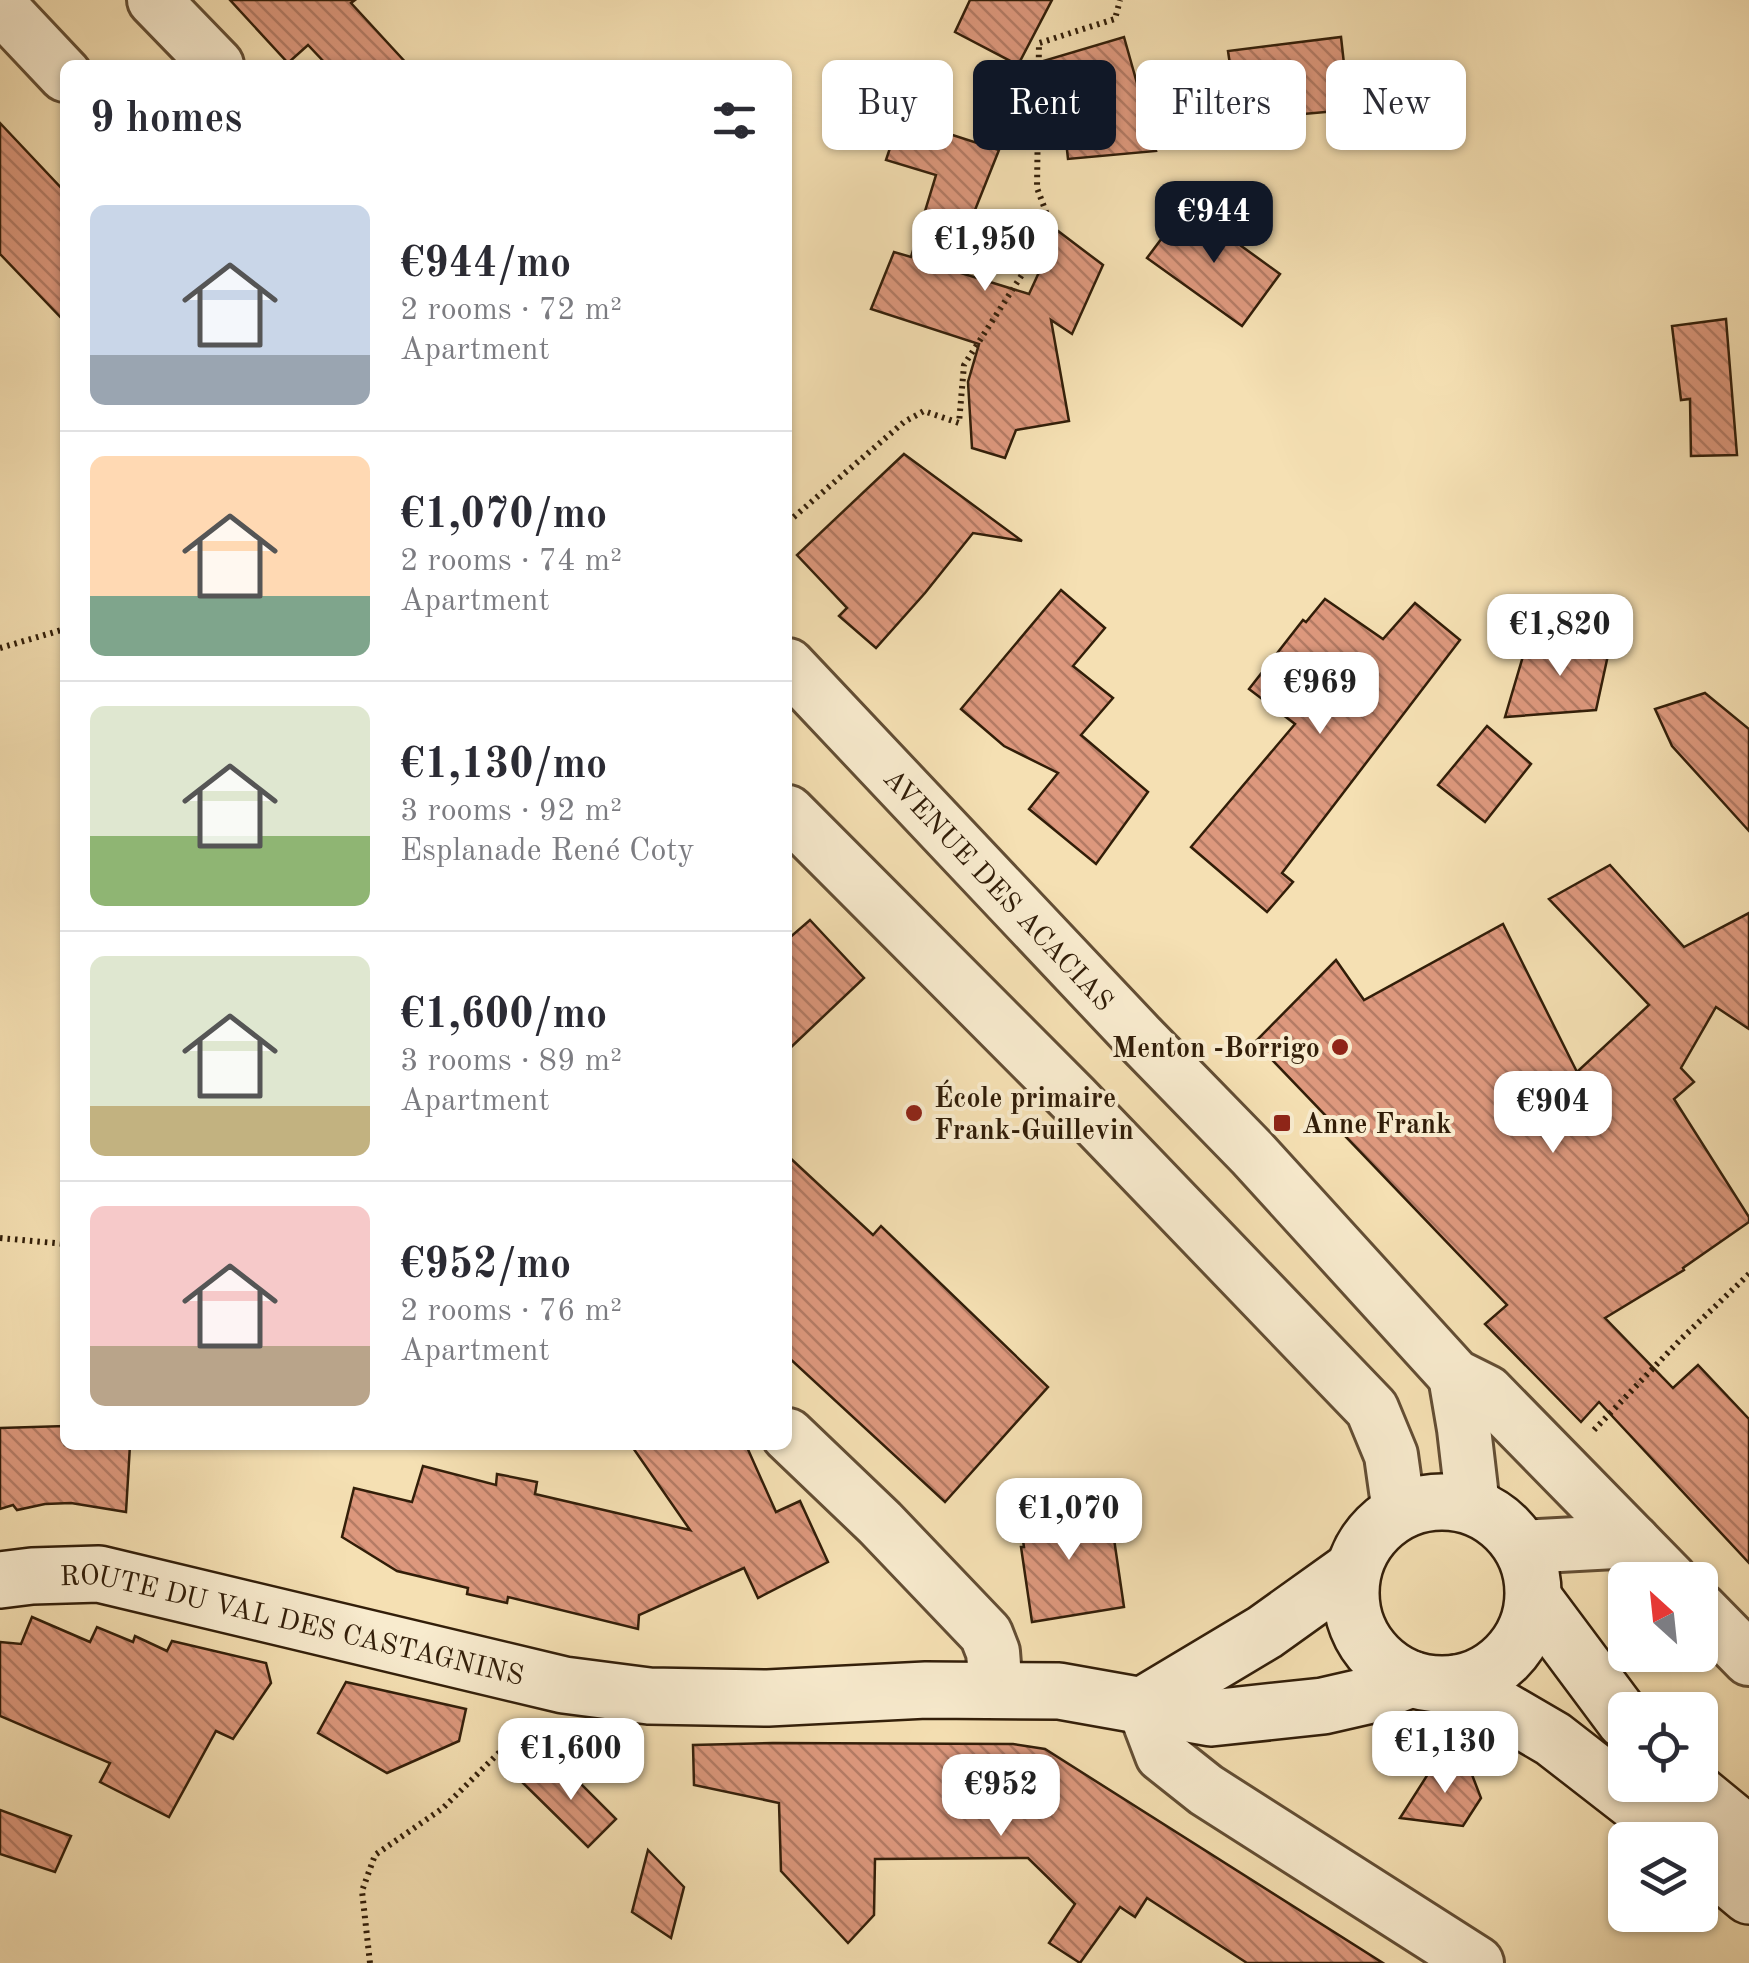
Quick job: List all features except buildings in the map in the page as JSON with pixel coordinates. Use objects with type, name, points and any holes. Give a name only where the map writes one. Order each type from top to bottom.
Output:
[{"type":"street","points":[[154,0],[212,60]]},
{"type":"street","points":[[0,6],[60,69]]},
{"type":"street","name":"AVENUE DES ACACIAS","points":[[792,669],[1252,1153],[1454,1376],[1487,1392],[1653,1562]]},
{"type":"street","points":[[792,816],[1074,1099],[1372,1409],[1391,1455],[1398,1512]]},
{"type":"street","points":[[1454,1376],[1473,1506]]},
{"type":"street","points":[[792,1439],[880,1523],[986,1634],[993,1652],[996,1690]]},
{"type":"street","points":[[1434,1681],[1481,1676],[1501,1662],[1518,1645],[1534,1599],[1533,1581],[1522,1547],[1502,1522],[1473,1506],[1448,1501],[1423,1503],[1398,1512],[1378,1527],[1363,1546],[1354,1570],[1351,1596],[1356,1623],[1368,1646],[1387,1666],[1434,1681],[1554,1739],[1659,1822]]},
{"type":"street","points":[[1522,1547],[1633,1541]]},
{"type":"street","points":[[1354,1570],[1265,1632],[1143,1705],[1162,1755],[1206,1790],[1477,1963]]},
{"type":"street","name":"ROUTE DU VAL DES CASTAGNINS","points":[[0,1580],[99,1574],[564,1686],[648,1696],[768,1698],[926,1690],[1059,1692],[1211,1718],[1322,1706],[1434,1681]]},
{"type":"street","points":[[1534,1599],[1608,1697]]},
{"type":"street","points":[[1718,1628],[1749,1660]]},
{"type":"street","points":[[1709,1802],[1749,1835]]},
{"type":"street","points":[[1718,1870],[1749,1896]]},
{"type":"path","points":[[792,519],[904,422],[924,411],[959,423],[964,365],[1052,228],[1037,188],[1039,42],[1115,20],[1120,0]]},
{"type":"path","points":[[0,648],[60,630]]},
{"type":"path","points":[[0,1238],[60,1244]]},
{"type":"path","points":[[1585,1440],[1680,1339],[1749,1274]]},
{"type":"path","points":[[370,1963],[362,1890],[374,1855],[443,1808],[564,1686]]},
{"type":"place","name":"Menton -Borrigo","points":[[1340,1047]]},
{"type":"place","name":"École primaire Frank-Guillevin","points":[[914,1113]]},
{"type":"place","name":"Anne Frank","points":[[1282,1123]]}]
